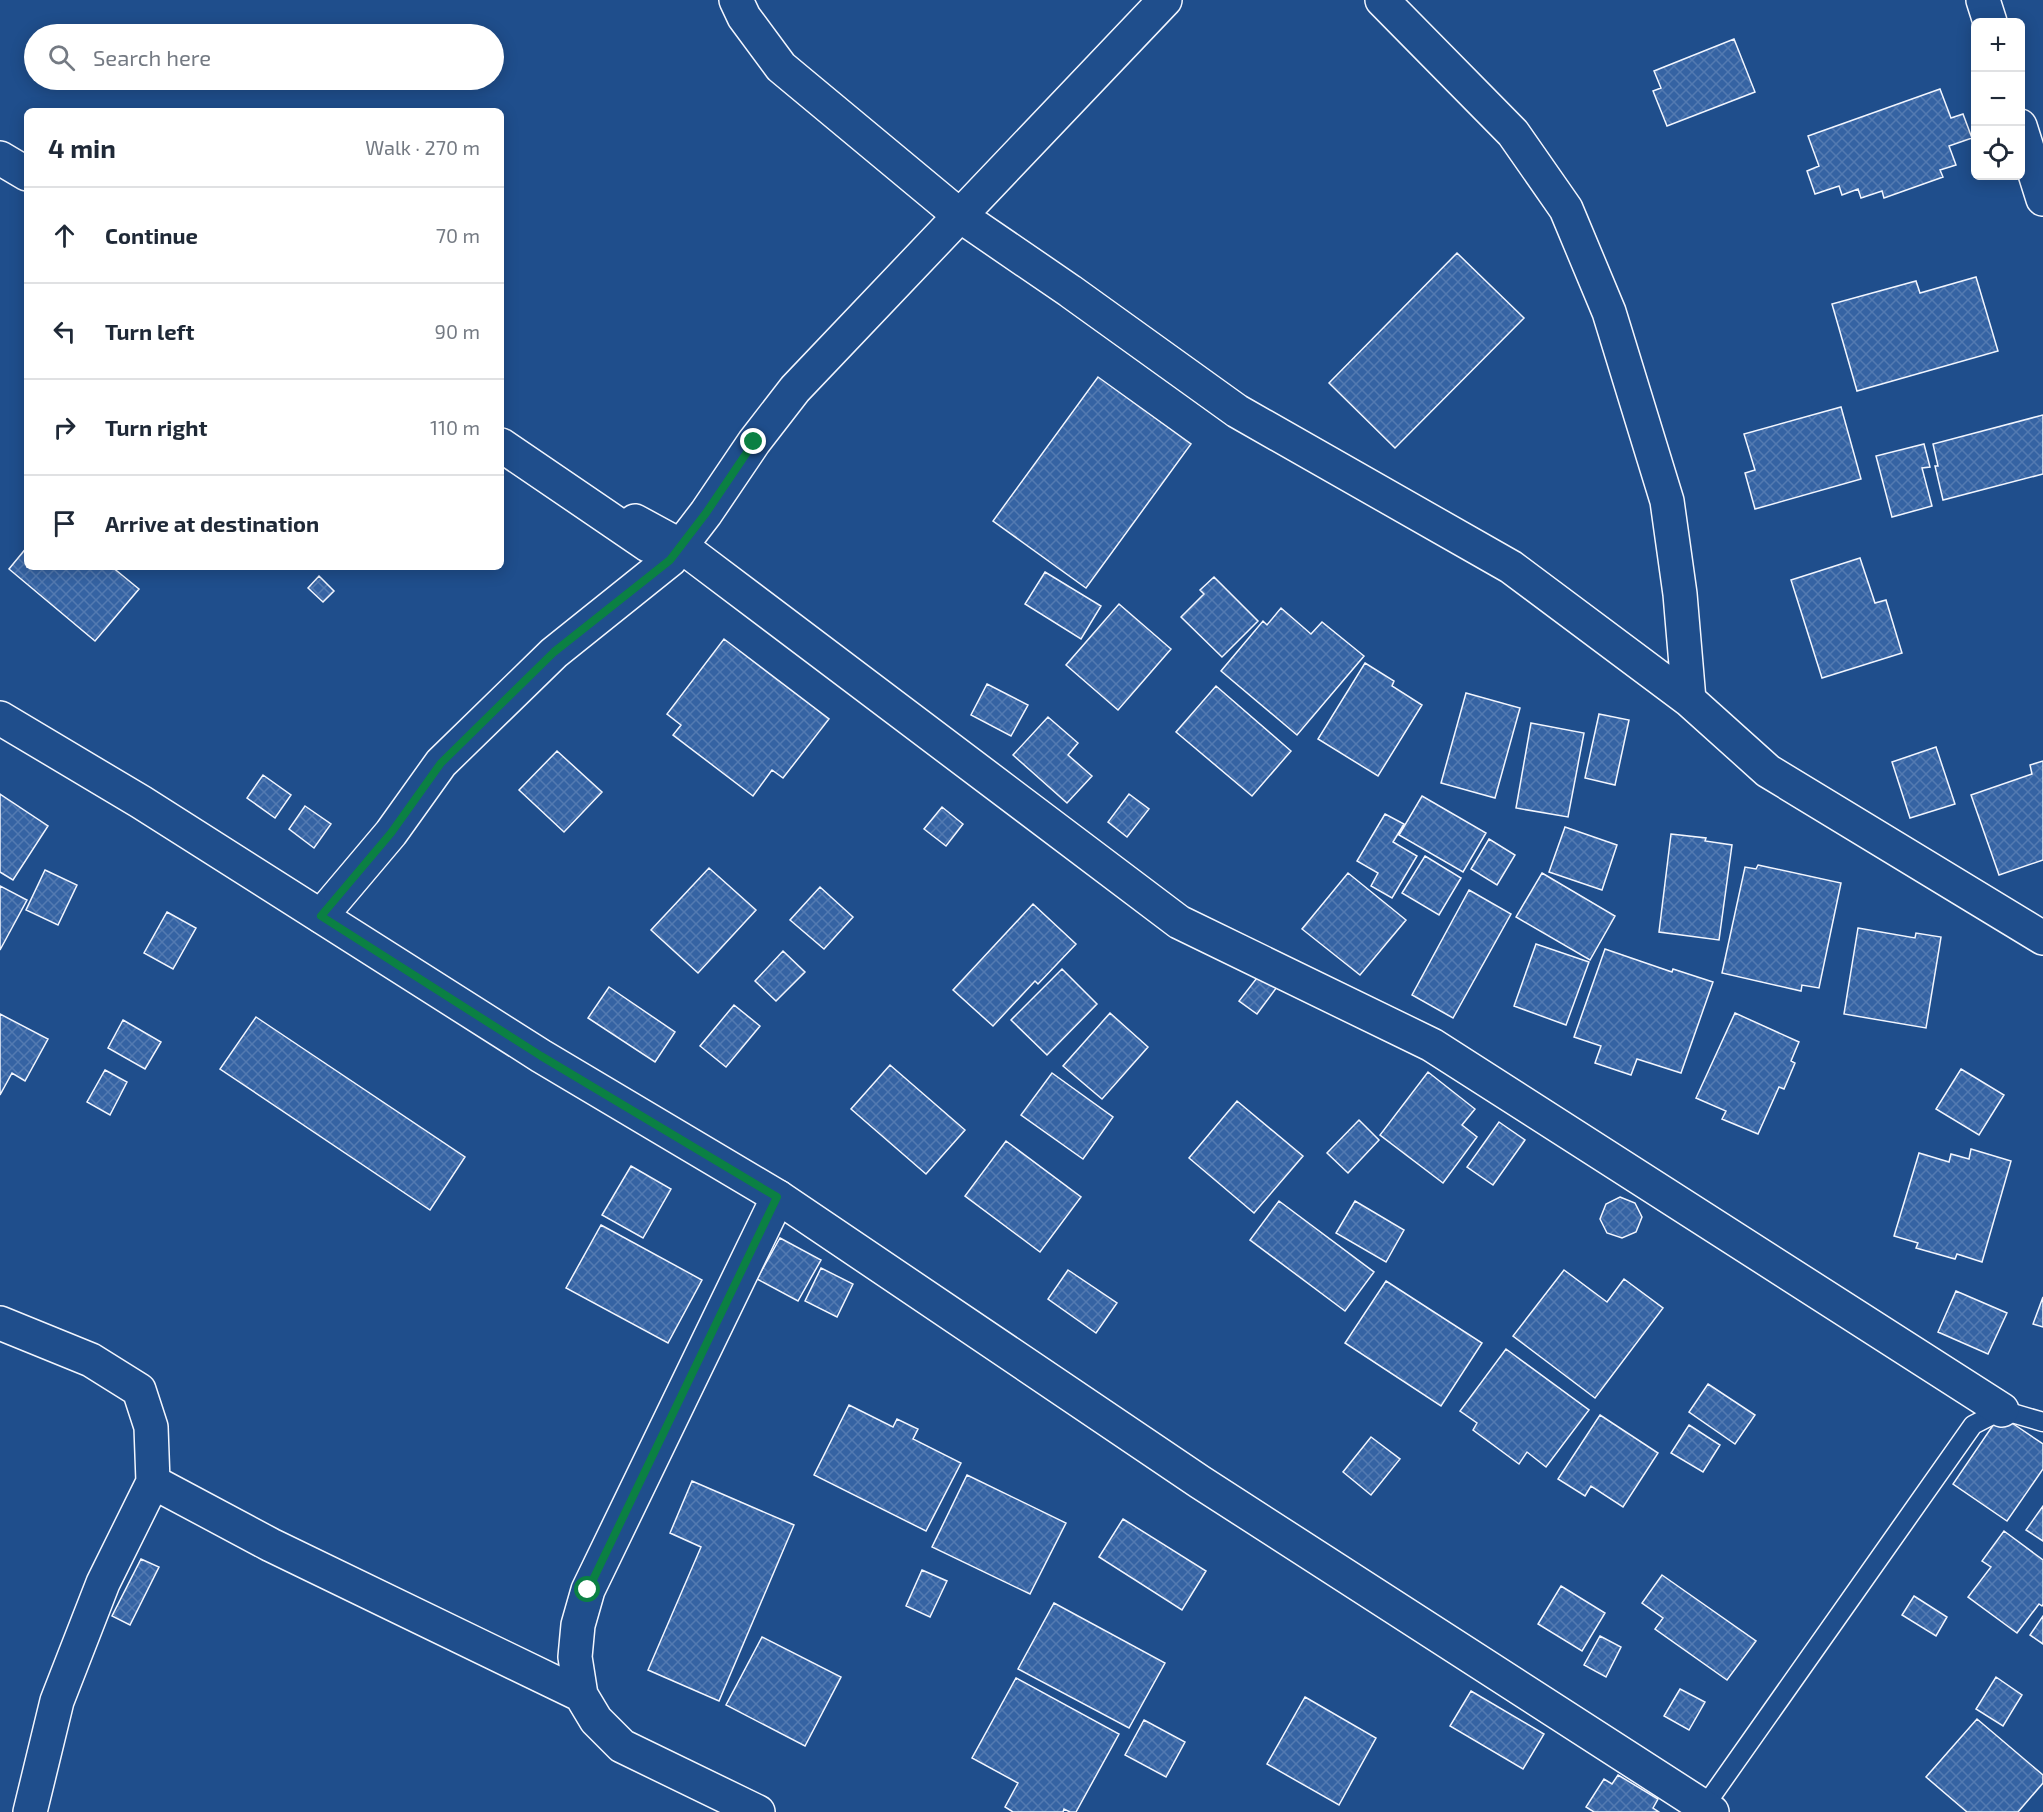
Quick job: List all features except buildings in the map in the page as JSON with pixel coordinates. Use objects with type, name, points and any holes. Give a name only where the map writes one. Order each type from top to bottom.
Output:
[{"type":"street","points":[[736,0],[744,17],[781,67],[959,215],[1237,411],[1511,567],[1689,700],[1768,771],[2043,938]]},
{"type":"street","points":[[321,916],[391,833],[441,763],[554,652],[675,553],[795,389],[1165,0]]},
{"type":"street","points":[[1382,0],[1513,134],[1566,209],[1609,312],[1667,501],[1680,594],[1689,700]]},
{"type":"street","points":[[1983,0],[1989,18]]},
{"type":"street","points":[[2025,142],[2043,199]]},
{"type":"street","points":[[0,158],[24,172]]},
{"type":"street","points":[[504,447],[675,553],[853,674],[1179,922],[1432,1045],[2002,1410]]},
{"type":"street","points":[[635,521],[675,553]]},
{"type":"street","points":[[0,718],[141,802],[541,1056],[777,1197],[1200,1482],[1708,1810]]},
{"type":"street","points":[[758,1812],[622,1746],[596,1720],[581,1695],[575,1657],[578,1625],[588,1590],[777,1197]]},
{"type":"street","points":[[0,1323],[91,1360],[139,1390],[151,1427],[153,1482],[103,1583],[57,1701],[30,1812]]},
{"type":"street","points":[[153,1482],[271,1545],[581,1695]]},
{"type":"lane","points":[[1708,1810],[1973,1425],[2002,1410],[2043,1422]]},
{"type":"route","points":[[588,1590],[777,1197],[541,1056],[321,916],[391,833],[441,763],[554,652],[670,560],[706,513],[754,442]]}]
